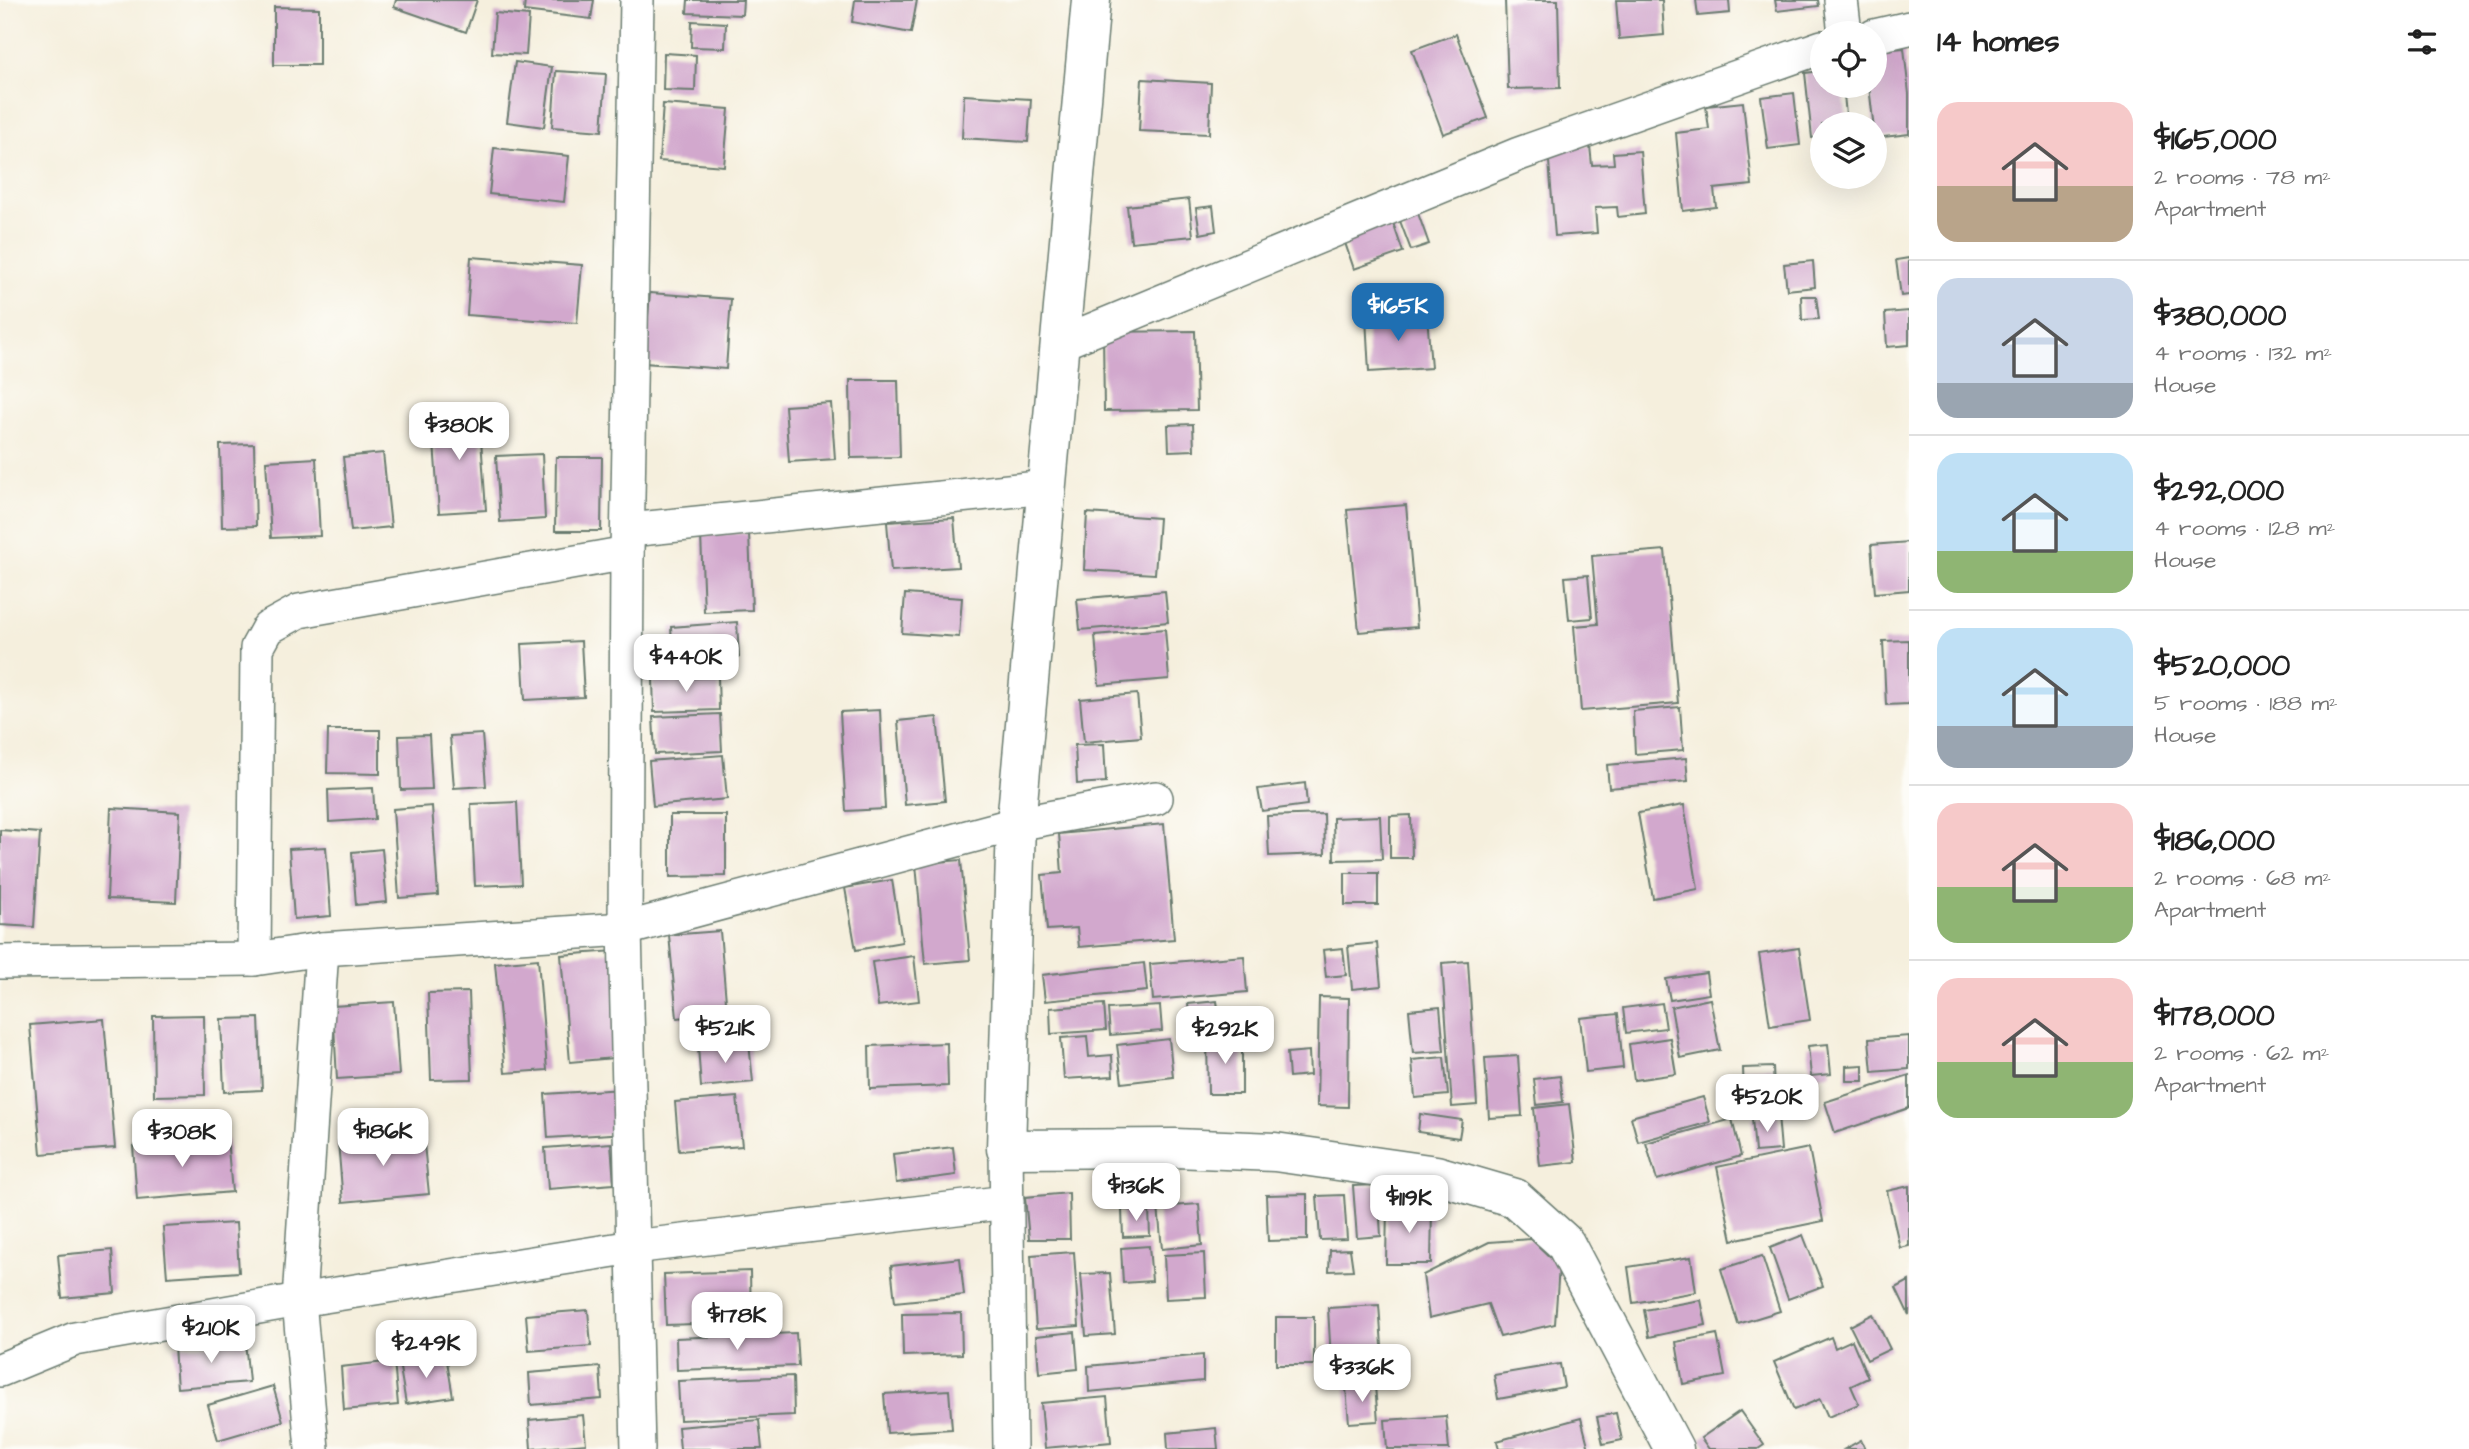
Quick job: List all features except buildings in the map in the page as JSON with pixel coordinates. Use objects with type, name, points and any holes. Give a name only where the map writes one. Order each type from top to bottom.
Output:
[{"type":"street","points":[[637,0],[625,929],[638,1449]]},
{"type":"street","points":[[1010,1449],[1006,1149],[1016,824],[1091,0]]},
{"type":"street","points":[[1841,0],[1843,21]]},
{"type":"street","points":[[1887,33],[1909,28]]},
{"type":"street","points":[[1061,343],[1519,154],[1810,51]]},
{"type":"street","points":[[254,959],[257,648],[268,628],[299,611],[628,541],[1047,487]]},
{"type":"street","points":[[0,962],[254,959],[322,948],[625,929],[1016,824],[1156,798]]},
{"type":"street","points":[[312,1449],[299,1300],[322,948]]},
{"type":"street","points":[[1006,1149],[1175,1148],[1275,1153],[1436,1175],[1515,1198],[1565,1242],[1674,1449]]},
{"type":"street","points":[[0,1370],[75,1339],[299,1300],[633,1247],[1007,1202]]}]
